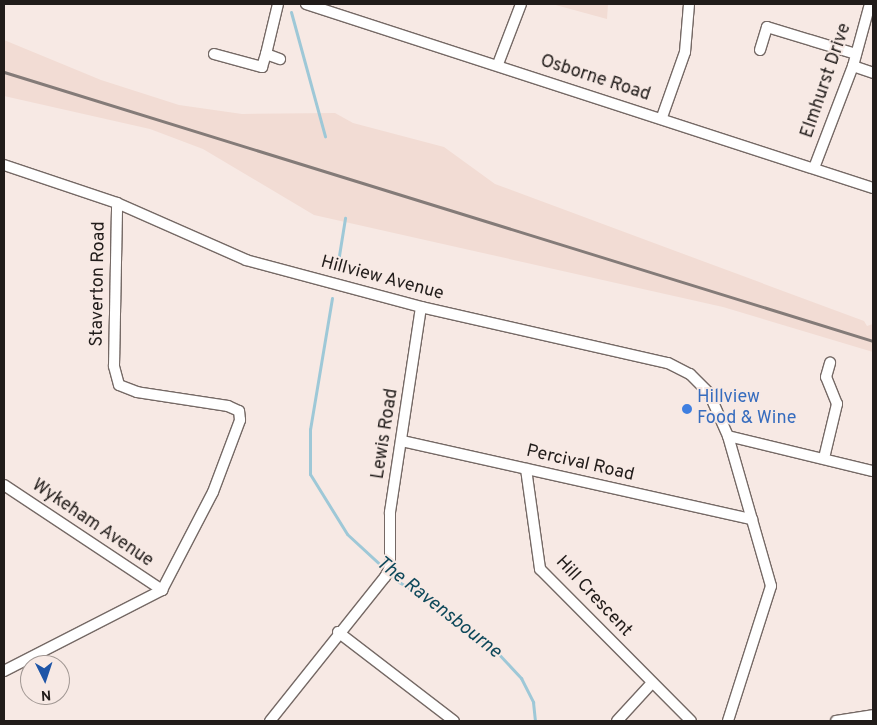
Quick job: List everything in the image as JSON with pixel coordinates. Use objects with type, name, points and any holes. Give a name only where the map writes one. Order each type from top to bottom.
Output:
[{"type":"street","points":[[214,54],[262,67],[278,4]]},
{"type":"street","name":"Osborne Road","points":[[306,4],[662,117],[873,188]]},
{"type":"street","points":[[341,15],[342,4]]},
{"type":"street","points":[[498,64],[520,4]]},
{"type":"street","points":[[662,117],[685,52],[689,4]]},
{"type":"street","name":"Elmhurst Drive","points":[[814,168],[852,66],[870,4]]},
{"type":"street","points":[[760,50],[767,26],[856,54]]},
{"type":"street","points":[[266,54],[280,59]]},
{"type":"street","points":[[852,66],[873,73]]},
{"type":"street","name":"Hillview Avenue","points":[[4,165],[117,203],[246,260],[421,307],[668,363],[690,374],[709,393],[728,436],[770,586],[728,721]]},
{"type":"street","name":"Staverton Road","points":[[117,203],[114,366],[119,385],[137,392],[228,406],[238,411],[240,420],[213,492],[162,590]]},
{"type":"street","name":"Lewis Road","points":[[338,632],[385,578],[390,566],[390,512],[421,307]]},
{"type":"street","points":[[824,458],[837,404],[826,377],[830,363]]},
{"type":"street","points":[[728,436],[873,471]]},
{"type":"street","name":"Percival Road","points":[[402,441],[752,519]]},
{"type":"street","name":"Hill Crescent","points":[[526,469],[540,568],[691,721]]},
{"type":"street","name":"Wykeham Avenue","points":[[4,485],[162,590]]},
{"type":"street","points":[[4,671],[162,590]]},
{"type":"street","points":[[270,721],[338,632],[454,721]]},
{"type":"street","points":[[617,721],[652,683]]},
{"type":"street","points":[[836,721],[873,715]]},
{"type":"shaded area","points":[[552,4],[608,4],[607,19]]},
{"type":"shaded area","points":[[4,40],[101,80],[179,105],[242,114],[335,113],[353,123],[444,147],[495,184],[864,321],[867,326],[873,324],[873,352],[723,307],[314,215],[203,149],[150,129],[4,96]]},
{"type":"waterway","name":"The Ravensbourne","points":[[291,12],[325,136]]},
{"type":"waterway","name":"The Ravensbourne","points":[[337,268],[345,218]]},
{"type":"waterway","name":"The Ravensbourne","points":[[332,298],[310,429],[310,474],[347,534],[399,582],[447,611],[494,649],[521,678],[533,702],[535,721]]},
{"type":"railway","points":[[4,72],[873,341]]},
{"type":"place","name":"Hillview Food & Wine","points":[[687,409]]}]
